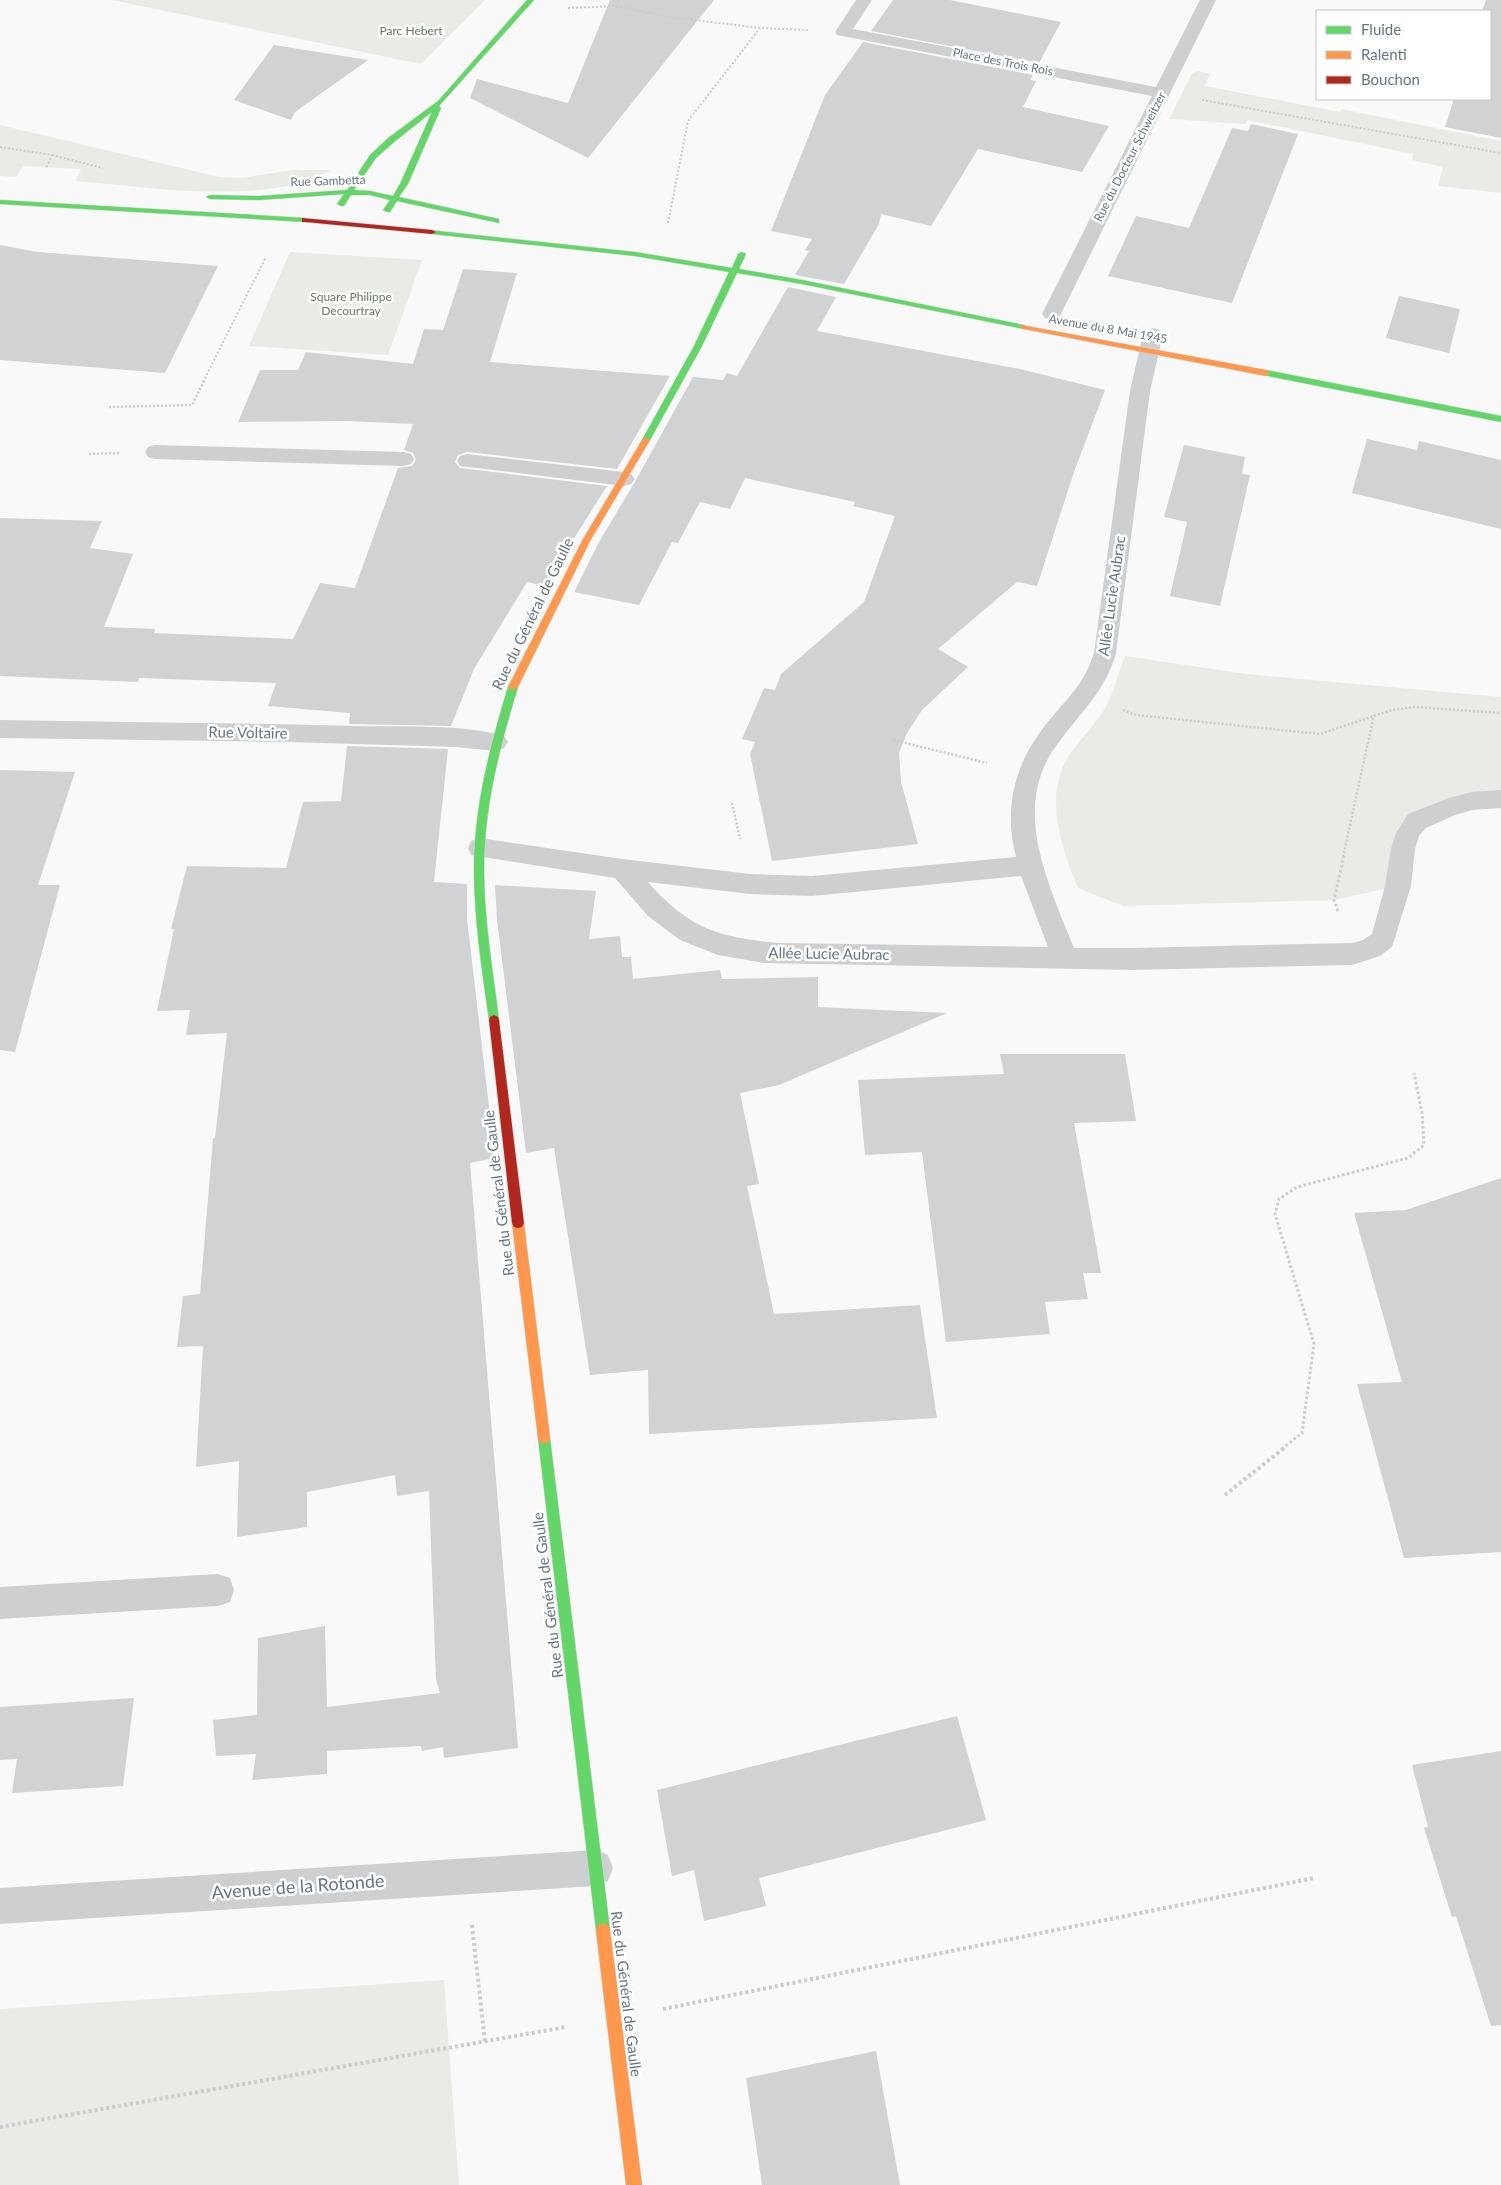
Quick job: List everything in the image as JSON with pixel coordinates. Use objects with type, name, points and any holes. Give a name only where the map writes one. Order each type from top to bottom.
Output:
[{"type":"street","points":[[843,32],[864,0]]},
{"type":"street","name":"Rue du Docteur Schweitzer","points":[[1052,314],[1208,0]]},
{"type":"street","points":[[330,222],[348,192],[373,157],[391,140],[440,102],[529,2]]},
{"type":"street","name":"Place des Trois Rois","points":[[843,32],[1162,93]]},
{"type":"street","points":[[377,226],[404,184],[440,102]]},
{"type":"street","name":"Rue Gambetta","points":[[202,197],[274,197],[348,192],[396,196],[477,219],[512,223]]},
{"type":"street","points":[[0,202],[377,226],[501,238],[733,270]]},
{"type":"street","name":"Rue du Général de Gaulle","points":[[634,2185],[482,919],[480,848],[485,798],[496,742],[516,678],[586,541],[624,479],[698,346],[742,254]]},
{"type":"street","name":"Avenue du 8 Mai 1945","points":[[733,270],[802,282],[991,321],[1152,338],[1501,419]]},
{"type":"street","name":"Allée Lucie Aubrac","points":[[1065,958],[1030,865],[1021,824],[1021,804],[1031,763],[1042,746],[1096,682],[1106,653],[1140,391],[1152,338]]},
{"type":"street","name":"Avenue du 8 Mai 1945","points":[[1320,372],[1478,414]]},
{"type":"street","points":[[155,452],[404,459]]},
{"type":"street","points":[[467,462],[624,479]]},
{"type":"street","name":"Rue Voltaire","points":[[0,729],[317,734],[456,738],[496,742]]},
{"type":"street","name":"Allée Lucie Aubrac","points":[[622,868],[661,914],[677,927],[696,937],[748,952],[1132,959],[1352,954],[1371,948],[1382,940],[1398,886],[1403,849],[1408,833],[1417,821],[1449,807],[1472,801],[1501,799]]},
{"type":"street","points":[[480,848],[622,868],[776,886],[812,886],[1030,865]]},
{"type":"street","points":[[0,1602],[218,1590]]},
{"type":"street","name":"Avenue de la Rotonde","points":[[0,1906],[595,1868]]},
{"type":"path","points":[[616,6],[620,0]]},
{"type":"path","points":[[529,2],[544,8],[616,6],[669,17],[761,28],[843,32]]},
{"type":"path","points":[[652,258],[666,230],[688,121],[761,28]]},
{"type":"path","points":[[1162,93],[1501,154]]},
{"type":"path","points":[[109,407],[192,405],[269,251]]},
{"type":"path","points":[[1084,696],[1136,714],[1320,734],[1392,710],[1415,707],[1501,713]]},
{"type":"path","points":[[1352,954],[1334,900],[1374,716]]},
{"type":"path","points":[[893,740],[1029,773]]},
{"type":"path","points":[[1224,1495],[1302,1433],[1314,1344],[1275,1214],[1279,1199],[1296,1187],[1408,1158],[1424,1145],[1422,1113],[1414,1073]]},
{"type":"path","points":[[467,1876],[485,2042]]},
{"type":"path","points":[[0,2127],[613,2019],[1314,1878]]},
{"type":"green space","name":"Parc Hebert","points":[[112,0],[485,0],[421,64]]},
{"type":"green space","points":[[1198,71],[1210,74],[1205,86],[1340,112],[1341,109],[1501,141],[1501,193],[1438,186],[1443,167],[1412,160],[1413,154],[1248,120],[1246,124],[1169,119],[1192,73]]},
{"type":"green space","points":[[0,125],[219,177],[242,178],[291,170],[332,170],[305,181],[275,188],[207,192],[75,181],[81,169],[23,166],[16,177],[0,176]]},
{"type":"green space","name":"Square Philippe Decourtray","points":[[290,252],[422,260],[388,355],[249,346]]},
{"type":"green space","points":[[1125,656],[1246,674],[1501,697],[1501,799],[1417,821],[1398,886],[1334,900],[1123,906],[1078,888],[1061,841],[1056,808],[1060,775],[1067,759],[1108,703]]},
{"type":"green space","points":[[444,1980],[459,2185],[0,2185],[0,2009]]},
{"type":"building","points":[[610,0],[714,0],[588,158],[470,98],[477,79],[568,103]]},
{"type":"building","points":[[893,0],[950,0],[1061,22],[1039,63],[871,31]]},
{"type":"building","points":[[1486,0],[1501,0],[1501,138],[1445,127],[1454,100],[1491,100],[1491,10],[1482,10]]},
{"type":"building","points":[[863,42],[1033,75],[1030,80],[1036,81],[1023,107],[1109,126],[1082,172],[978,149],[931,226],[881,214],[879,224],[844,284],[795,275],[809,251],[805,250],[812,239],[771,231],[825,95]]},
{"type":"building","points":[[274,45],[368,60],[295,112],[291,120],[234,100]]},
{"type":"building","points":[[1251,124],[1298,134],[1232,303],[1108,276],[1136,216],[1189,228],[1232,128],[1248,131]]},
{"type":"building","points":[[0,245],[38,252],[218,266],[165,373],[0,360]]},
{"type":"building","points":[[463,269],[517,273],[490,362],[670,376],[617,469],[467,452],[458,455],[455,462],[460,468],[607,486],[573,540],[549,587],[527,582],[474,669],[451,726],[349,724],[350,713],[268,706],[276,683],[139,678],[138,682],[0,676],[0,518],[102,521],[90,548],[133,554],[104,627],[155,629],[154,633],[293,639],[320,583],[355,588],[398,468],[412,466],[416,460],[413,453],[404,450],[413,424],[348,421],[238,422],[260,370],[298,370],[306,352],[413,364],[424,329],[443,330]]},
{"type":"building","points":[[788,287],[836,297],[817,331],[1020,369],[1105,390],[1074,472],[1037,586],[1017,582],[938,649],[968,667],[922,710],[907,733],[899,753],[901,782],[918,844],[772,861],[750,754],[755,742],[742,739],[764,688],[775,690],[781,674],[864,602],[895,516],[853,506],[855,502],[745,478],[730,509],[700,502],[678,543],[672,542],[639,605],[574,592],[599,542],[693,377],[723,380],[727,373],[737,376]]},
{"type":"building","points":[[1399,296],[1460,309],[1449,353],[1386,338]]},
{"type":"building","points":[[1367,439],[1417,450],[1419,441],[1501,460],[1501,529],[1352,493]]},
{"type":"building","points":[[1184,445],[1245,457],[1242,474],[1250,475],[1220,606],[1170,596],[1187,522],[1164,517]]},
{"type":"building","points":[[347,746],[448,749],[434,882],[467,884],[467,919],[495,1158],[470,1163],[518,1748],[444,1758],[443,1747],[422,1751],[421,1746],[327,1751],[327,1774],[252,1780],[256,1754],[216,1756],[213,1720],[257,1715],[258,1638],[325,1626],[327,1707],[440,1693],[436,1680],[429,1491],[397,1496],[395,1475],[307,1492],[307,1527],[237,1537],[239,1461],[196,1467],[203,1346],[177,1347],[183,1296],[200,1294],[213,1138],[215,1138],[227,1033],[186,1035],[190,1010],[157,1011],[174,929],[171,929],[187,866],[286,868],[303,802],[341,801]]},
{"type":"building","points":[[0,770],[75,772],[38,885],[60,885],[15,1052],[0,1050]]},
{"type":"building","points":[[495,885],[596,891],[589,939],[620,936],[622,957],[631,957],[633,979],[720,970],[722,979],[818,977],[818,1007],[947,1013],[779,1085],[740,1093],[759,1184],[747,1186],[774,1314],[920,1305],[937,1418],[649,1434],[648,1370],[590,1375],[554,1148],[526,1153],[497,919]]},
{"type":"building","points":[[1000,1054],[1125,1054],[1136,1121],[1074,1123],[1101,1273],[1083,1273],[1088,1299],[1045,1302],[1050,1334],[946,1342],[922,1152],[865,1155],[858,1080],[1004,1074]]},
{"type":"building","points":[[1501,1178],[1501,1552],[1404,1558],[1357,1384],[1402,1382],[1354,1213],[1406,1210]]},
{"type":"building","points":[[134,1698],[123,1786],[12,1793],[17,1759],[0,1760],[0,1707]]},
{"type":"building","points":[[957,1716],[986,1820],[759,1878],[766,1906],[704,1921],[694,1870],[672,1876],[657,1790]]},
{"type":"building","points":[[1501,1751],[1501,2025],[1491,2026],[1456,1916],[1452,1917],[1424,1828],[1428,1827],[1412,1765]]},
{"type":"building","points":[[876,2051],[900,2185],[762,2185],[746,2078]]},
{"type":"traffic: fast","points":[[341,204],[373,157],[391,140],[440,102],[531,0]]},
{"type":"traffic: fast","points":[[387,210],[404,184],[437,108]]},
{"type":"traffic: fast","points":[[210,197],[259,198],[334,192],[370,193],[496,221]]},
{"type":"traffic: fast","points":[[0,202],[305,220]]},
{"type":"traffic: fast","points":[[432,232],[635,254],[802,282],[1024,327]]},
{"type":"traffic: fast","points":[[646,440],[698,346],[742,254]]},
{"type":"traffic: fast","points":[[1266,373],[1501,419]]},
{"type":"traffic: fast","points":[[494,1020],[481,912],[480,846],[492,765],[513,687]]},
{"type":"traffic: fast","points":[[544,1438],[603,1930]]},
{"type":"traffic: slow","points":[[1024,327],[1266,373]]},
{"type":"traffic: slow","points":[[513,687],[586,541],[646,440]]},
{"type":"traffic: slow","points":[[518,1223],[544,1438]]},
{"type":"traffic: slow","points":[[603,1930],[634,2185]]},
{"type":"traffic: jam","points":[[305,220],[432,232]]},
{"type":"traffic: jam","points":[[494,1020],[518,1223]]}]
